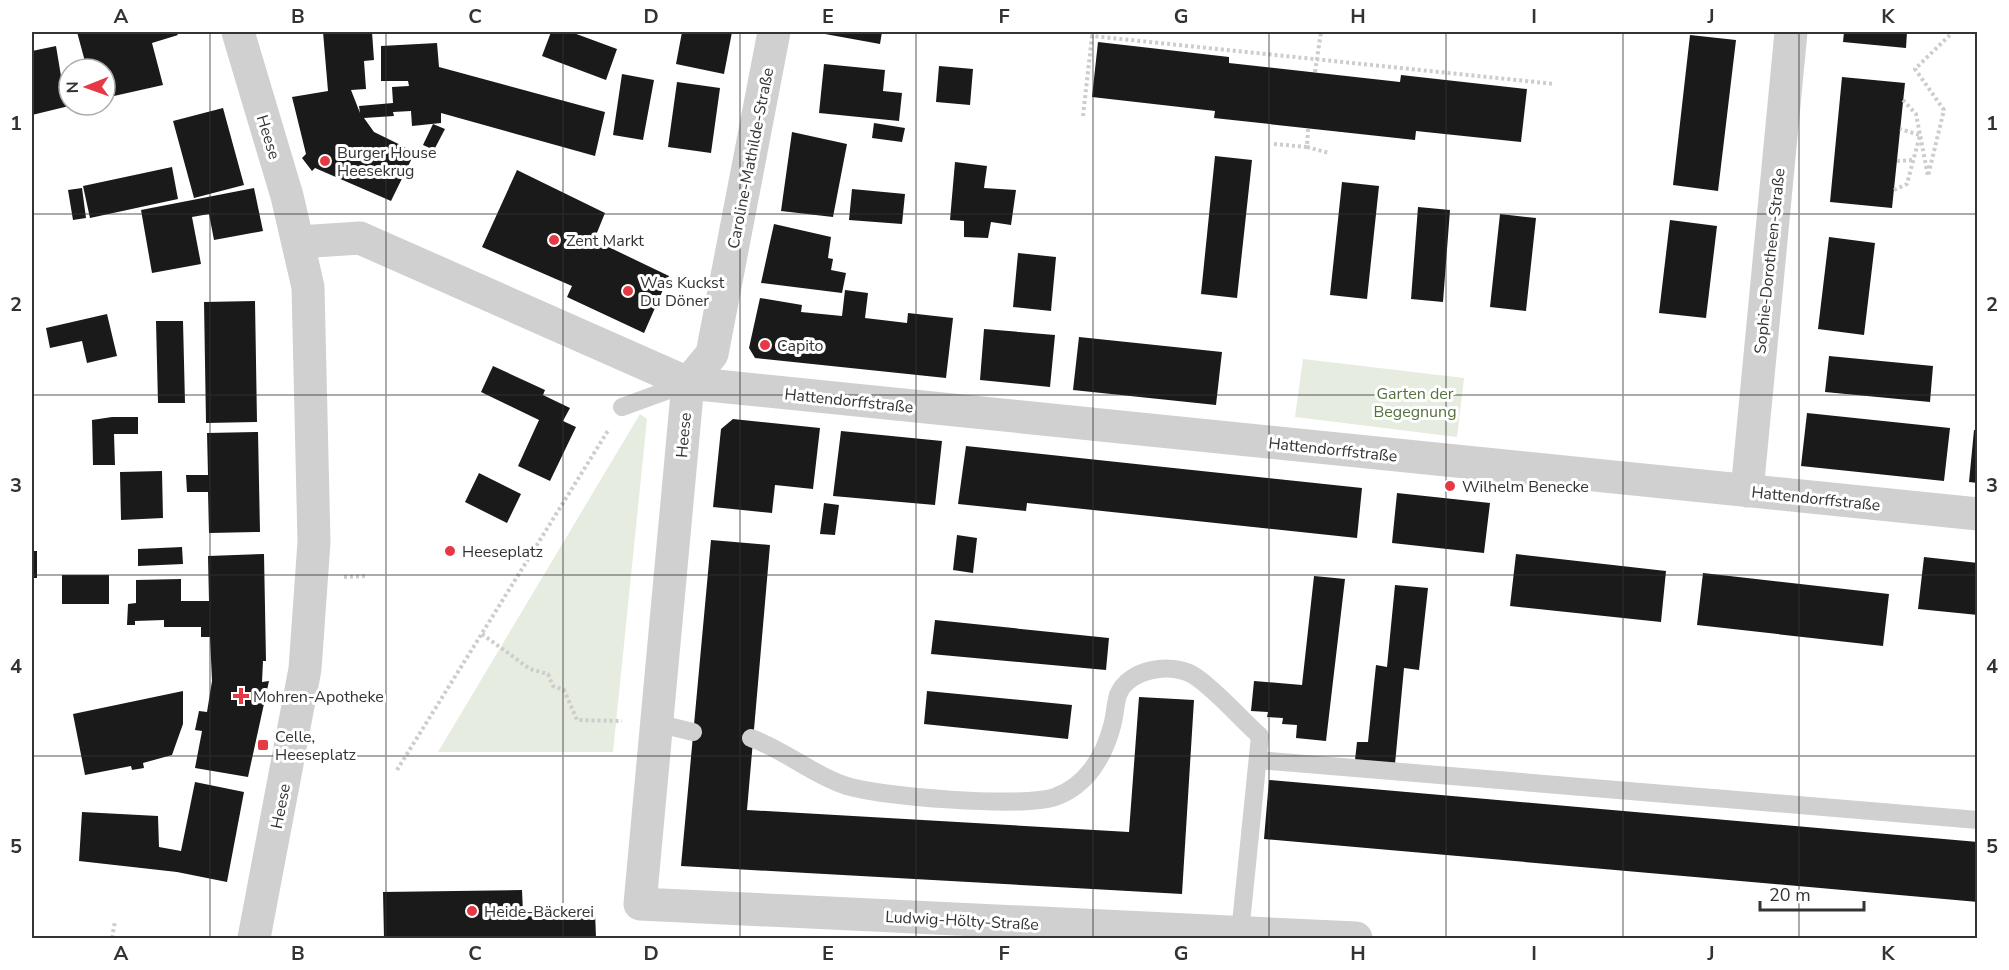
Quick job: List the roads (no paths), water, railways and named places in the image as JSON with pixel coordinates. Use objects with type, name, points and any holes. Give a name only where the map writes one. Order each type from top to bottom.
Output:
[{"type":"street","name":"Heese","points":[[238,32],[299,243],[308,287],[314,542],[305,669],[254,939]]},
{"type":"street","name":"Caroline-Mathilde-Straße","points":[[688,383],[712,354],[774,32]]},
{"type":"street","name":"Sophie-Dorotheen-Straße","points":[[1747,491],[1791,32]]},
{"type":"street","points":[[299,243],[360,238],[688,383]]},
{"type":"street","name":"Heese","points":[[640,904],[688,383]]},
{"type":"street","name":"Hattendorffstraße","points":[[688,383],[1977,514]]},
{"type":"street","name":"Ludwig-Hölty-Straße","points":[[640,904],[1356,939]]},
{"type":"lane","points":[[622,407],[688,383]]},
{"type":"lane","points":[[751,738],[770,744],[819,776],[846,786],[872,792],[1019,803],[1054,798],[1080,785],[1103,754],[1112,728],[1119,693],[1140,673],[1170,667],[1193,675],[1260,736],[1240,933]]},
{"type":"lane","points":[[656,723],[693,732]]},
{"type":"lane","points":[[1258,760],[1977,820]]},
{"type":"place","name":"Burger House Heesekrug","points":[[325,161]]},
{"type":"place","name":"Zent Markt","points":[[554,240]]},
{"type":"place","name":"Was Kuckst Du Döner","points":[[628,291]]},
{"type":"place","name":"Capito","points":[[765,345]]},
{"type":"place","name":"Wilhelm Benecke","points":[[1450,486]]},
{"type":"place","name":"Heeseplatz","points":[[450,551]]},
{"type":"place","name":"Mohren-Apotheke","points":[[241,696]]},
{"type":"place","name":"Celle, Heeseplatz","points":[[263,745]]},
{"type":"place","name":"Heide-Bäckerei","points":[[472,911]]},
{"type":"park label","name":"Garten der Begegnung","points":[[1415,402]]}]
